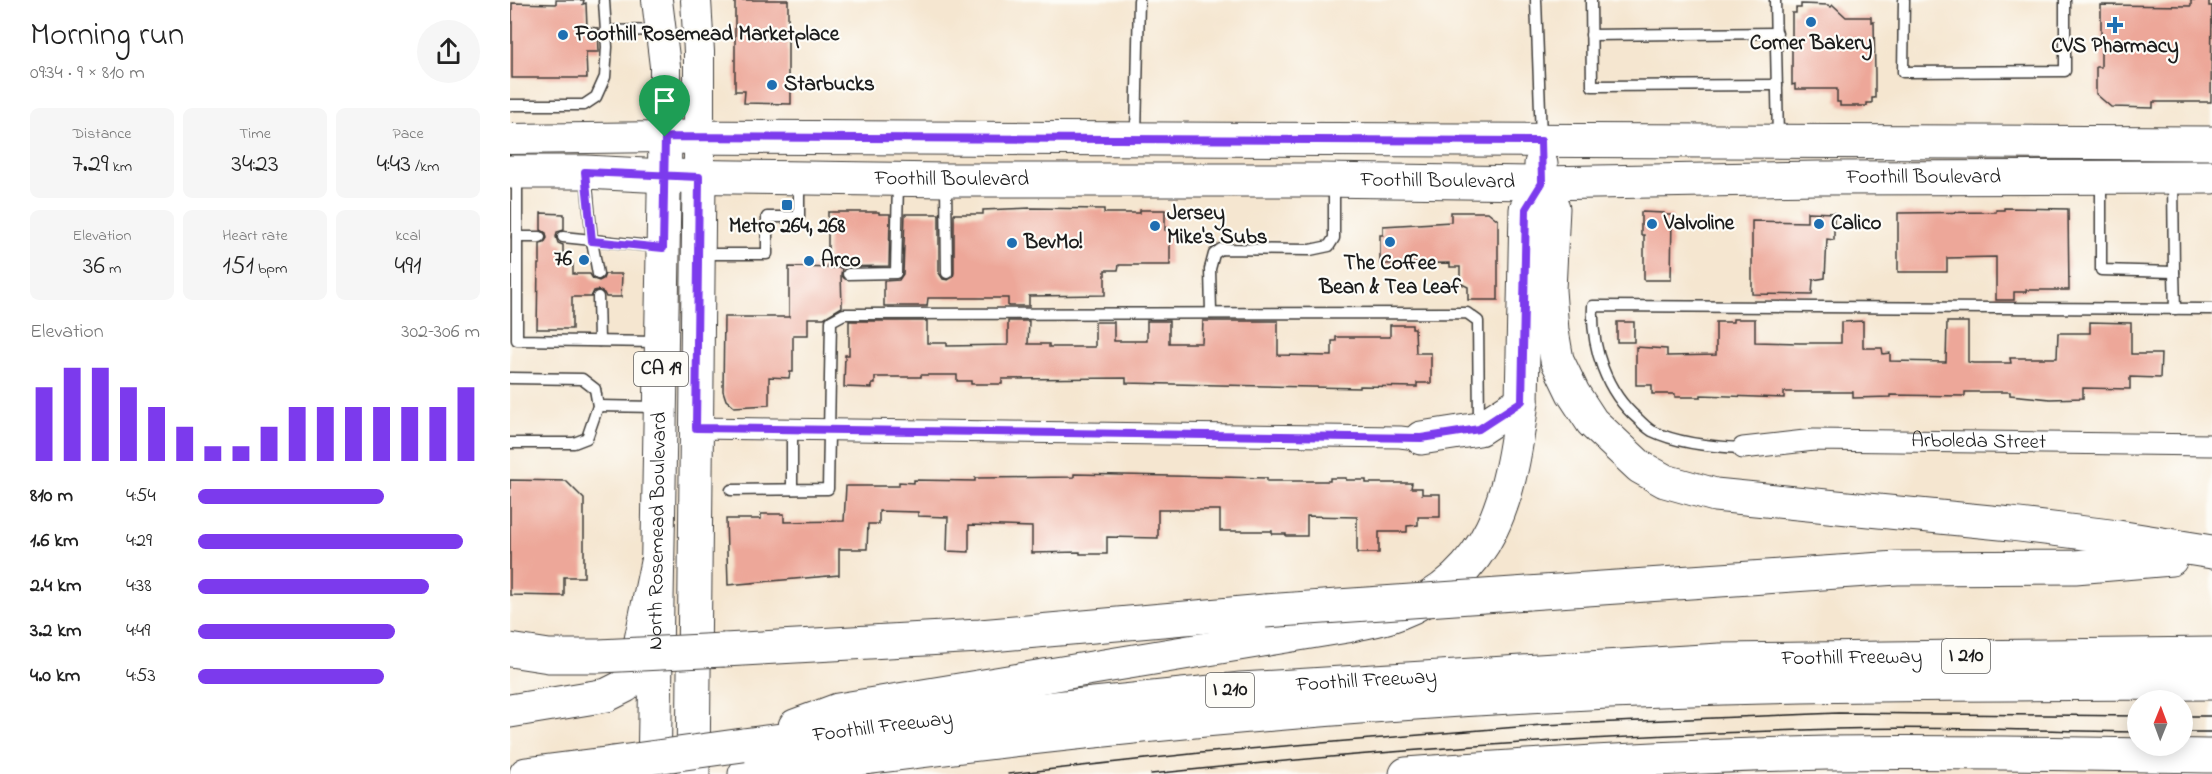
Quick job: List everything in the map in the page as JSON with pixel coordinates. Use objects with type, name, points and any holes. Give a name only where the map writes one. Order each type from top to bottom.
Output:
[{"type":"main road","name":"North Rosemead Boulevard","points":[[654,774],[665,176],[665,66],[657,0]]},
{"type":"main road","name":"North Rosemead Boulevard","points":[[693,774],[700,138],[696,0]]},
{"type":"main road","name":"Foothill Boulevard","points":[[665,137],[2212,143]]},
{"type":"main road","points":[[510,139],[665,137]]},
{"type":"main road","points":[[982,180],[1026,163],[1041,160],[1099,160],[1121,157],[1132,148],[1136,138]]},
{"type":"main road","points":[[1541,141],[1542,183],[1553,208],[1549,290],[1557,360],[1573,393],[1592,422],[1640,467],[1665,481],[1714,495],[2118,537],[2212,554]]},
{"type":"main road","name":"Foothill Boulevard","points":[[514,172],[946,180],[1334,180],[1542,183],[1830,178],[2212,177]]},
{"type":"main road","points":[[744,760],[838,710],[1347,626],[1395,615],[1429,598],[1455,581],[1483,545],[1508,490],[1522,401],[1526,209],[1542,183]]},
{"type":"main road","points":[[1421,438],[1469,439],[1522,401]]},
{"type":"main road","points":[[510,650],[549,656],[724,650],[980,636],[1265,611],[1897,568],[2075,567],[2212,554]]},
{"type":"main road","points":[[510,711],[607,695],[625,686],[634,674],[657,562]]},
{"type":"main road","name":"Foothill Freeway","points":[[526,774],[613,763],[744,760],[966,717],[1252,688],[1720,660],[2212,654]]},
{"type":"main road","points":[[744,760],[886,754],[1234,717],[1548,695],[1872,684],[2212,683]]},
{"type":"main road","points":[[1406,774],[1601,760],[1826,753],[2212,756]]},
{"type":"street","points":[[696,428],[1421,438]]},
{"type":"street","name":"Arboleda Street","points":[[1743,448],[1814,440],[2212,445]]},
{"type":"lane","points":[[1136,138],[1139,0]]},
{"type":"lane","points":[[1536,0],[1541,141]]},
{"type":"lane","points":[[1591,0],[1592,86],[1777,86]]},
{"type":"lane","points":[[1775,0],[1778,141]]},
{"type":"lane","points":[[1904,0],[1903,72],[2065,71],[2065,0]]},
{"type":"lane","points":[[510,105],[584,105],[596,98],[605,77],[608,47],[604,1]]},
{"type":"lane","points":[[606,31],[660,30]]},
{"type":"lane","points":[[1592,35],[1777,33]]},
{"type":"lane","points":[[514,172],[517,237],[517,340],[661,342]]},
{"type":"lane","points":[[585,172],[598,274]]},
{"type":"lane","points":[[2173,177],[2175,309]]},
{"type":"lane","points":[[698,254],[767,254],[767,217],[799,217],[799,178]]},
{"type":"lane","points":[[2101,178],[2101,270],[2174,272]]},
{"type":"lane","points":[[848,274],[896,273],[898,179]]},
{"type":"lane","points":[[946,180],[947,273]]},
{"type":"lane","points":[[1210,313],[1210,269],[1214,254],[1221,249],[1310,250],[1329,246],[1334,238],[1334,180]]},
{"type":"lane","points":[[517,237],[540,237]]},
{"type":"lane","points":[[563,237],[663,248]]},
{"type":"lane","points":[[598,297],[599,341]]},
{"type":"lane","points":[[1743,448],[1718,447],[1651,430],[1628,411],[1610,386],[1598,355],[1592,326],[1593,306],[2212,309]]},
{"type":"lane","points":[[731,490],[828,489],[831,321],[844,314],[1467,313],[1478,321],[1469,439]]},
{"type":"lane","points":[[510,378],[582,379],[595,389],[598,406],[587,438],[574,443],[510,443]]},
{"type":"lane","points":[[598,406],[661,407]]},
{"type":"lane","points":[[792,429],[792,489]]},
{"type":"building","points":[[556,0],[584,0],[587,27],[598,28],[599,52],[586,52],[587,78],[512,78],[512,3],[556,4]]},
{"type":"building","points":[[735,0],[788,0],[788,85],[791,85],[791,104],[744,103],[745,91],[735,91]]},
{"type":"building","points":[[2191,0],[2209,0],[2209,6],[2212,6],[2211,102],[2153,102],[2153,108],[2111,107],[2096,94],[2096,67],[2101,67],[2101,5],[2191,6]]},
{"type":"building","points":[[1801,4],[1831,7],[1833,5],[1846,17],[1871,17],[1871,22],[1874,22],[1875,74],[1875,98],[1872,98],[1872,103],[1867,103],[1867,106],[1840,106],[1840,102],[1837,102],[1837,89],[1795,89],[1795,84],[1792,85],[1792,13],[1796,13],[1796,8],[1801,8]]},
{"type":"building","points":[[2004,208],[2068,209],[2069,290],[2026,290],[2026,292],[2014,292],[2014,300],[1996,300],[1996,257],[1947,258],[1947,272],[1898,272],[1898,213],[1996,212]]},
{"type":"building","points":[[1104,209],[1104,213],[1165,210],[1165,230],[1170,230],[1170,265],[1119,265],[1118,270],[1105,270],[1105,295],[1029,296],[1029,306],[1008,306],[1008,298],[928,298],[927,306],[884,306],[884,281],[899,280],[903,274],[905,214],[939,214],[939,273],[943,279],[948,280],[953,277],[954,273],[954,214],[983,214],[983,210]]},
{"type":"building","points":[[828,212],[890,214],[889,266],[828,267]]},
{"type":"building","points":[[1451,212],[1488,212],[1498,220],[1498,300],[1468,300],[1468,287],[1460,283],[1460,267],[1450,267],[1450,263],[1380,264],[1380,235],[1383,235],[1383,226],[1451,222]]},
{"type":"building","points":[[1641,212],[1672,215],[1671,280],[1644,280],[1644,235],[1641,235]]},
{"type":"building","points":[[1807,212],[1834,213],[1834,240],[1827,239],[1825,278],[1813,280],[1812,295],[1752,294],[1752,221],[1807,222]]},
{"type":"building","points":[[541,213],[564,214],[564,230],[557,232],[556,237],[558,243],[563,245],[563,264],[573,264],[573,274],[590,274],[593,279],[599,281],[605,274],[622,274],[621,297],[606,297],[598,290],[594,291],[591,297],[572,297],[572,329],[537,329],[540,244],[544,243],[547,238],[546,233],[541,230]]},
{"type":"building","points":[[789,267],[842,268],[842,307],[824,318],[808,318],[808,335],[793,335],[793,372],[790,372],[789,378],[769,377],[769,405],[734,407],[726,400],[723,391],[724,317],[789,317]]},
{"type":"building","points":[[1733,319],[1755,319],[1755,342],[1799,343],[1841,343],[1841,322],[1863,321],[1863,348],[1882,348],[1883,354],[1890,353],[1890,361],[1946,362],[1947,322],[1968,322],[1968,362],[1973,363],[2011,363],[2010,358],[2057,358],[2058,333],[2090,333],[2090,322],[2131,323],[2131,354],[2161,354],[2160,378],[2130,377],[2130,389],[2083,388],[2083,398],[2050,399],[2010,395],[2010,392],[1965,392],[1965,396],[1890,395],[1890,397],[1853,398],[1853,392],[1784,392],[1784,398],[1701,395],[1701,397],[1675,397],[1675,394],[1652,394],[1652,385],[1636,385],[1636,347],[1667,349],[1667,356],[1716,355],[1716,322],[1733,322]]},
{"type":"building","points":[[849,321],[927,321],[927,343],[947,343],[947,346],[1008,345],[1008,321],[1029,321],[1028,344],[1049,344],[1049,347],[1095,347],[1095,322],[1114,322],[1114,341],[1147,341],[1147,321],[1169,321],[1169,343],[1202,343],[1203,321],[1278,321],[1278,355],[1332,356],[1332,341],[1336,341],[1336,337],[1390,337],[1390,325],[1412,325],[1412,328],[1415,328],[1416,353],[1431,353],[1431,383],[1417,383],[1417,387],[1360,386],[1360,388],[1126,383],[1126,378],[1002,379],[1002,384],[971,384],[971,381],[957,381],[957,375],[921,375],[921,377],[875,377],[875,384],[872,384],[872,388],[844,387],[845,355],[849,355]]},
{"type":"building","points":[[1617,322],[1634,322],[1634,342],[1617,342]]},
{"type":"building","points":[[1074,474],[1267,478],[1267,481],[1330,481],[1330,478],[1346,478],[1346,480],[1366,480],[1366,483],[1412,483],[1411,488],[1422,488],[1422,494],[1440,494],[1440,517],[1418,517],[1418,525],[1407,526],[1407,532],[1379,532],[1379,553],[1357,553],[1357,517],[1307,516],[1307,536],[1286,536],[1286,534],[1272,534],[1272,531],[1220,531],[1220,510],[1158,510],[1158,538],[1107,537],[1107,554],[1080,554],[1080,552],[1032,553],[1032,527],[969,525],[969,552],[947,551],[948,517],[918,516],[918,512],[879,511],[879,524],[868,524],[867,549],[839,549],[839,575],[728,585],[726,519],[761,519],[761,514],[784,514],[784,522],[844,521],[846,486],[899,486],[899,482],[914,483],[914,480],[975,481],[975,478],[1074,477]]},
{"type":"building","points":[[510,480],[566,481],[584,499],[584,577],[564,577],[564,596],[510,595]]},
{"type":"tram line","points":[[1008,774],[1200,753],[1542,725],[1838,713],[2127,716]]},
{"type":"tram line","points":[[2193,716],[2212,716]]},
{"type":"tram line","points":[[1151,774],[1407,751],[1663,735],[1873,728],[2127,732]]},
{"type":"tram line","points":[[2193,732],[2212,732]]},
{"type":"place","name":"Corner Bakery","points":[[1811,22]]},
{"type":"place","name":"CVS Pharmacy","points":[[2115,25]]},
{"type":"place","name":"Foothill Rosemead Marketplace","points":[[563,35]]},
{"type":"place","name":"Starbucks","points":[[772,85]]},
{"type":"place","name":"Metro 264, 268","points":[[787,205]]},
{"type":"place","name":"Valvoline","points":[[1652,224]]},
{"type":"place","name":"Calico","points":[[1819,224]]},
{"type":"place","name":"Jersey Mike's Subs","points":[[1155,226]]},
{"type":"place","name":"The Coffee Bean & Tea Leaf","points":[[1390,242]]},
{"type":"place","name":"BevMo!","points":[[1012,243]]},
{"type":"place","name":"76","points":[[584,260]]},
{"type":"place","name":"Arco","points":[[809,261]]},
{"type":"route","points":[[665,137],[665,176],[663,248],[592,241],[585,172],[665,176],[699,177],[696,428],[1421,438],[1479,429],[1522,401],[1526,209],[1542,183],[1541,141],[665,137]]}]
